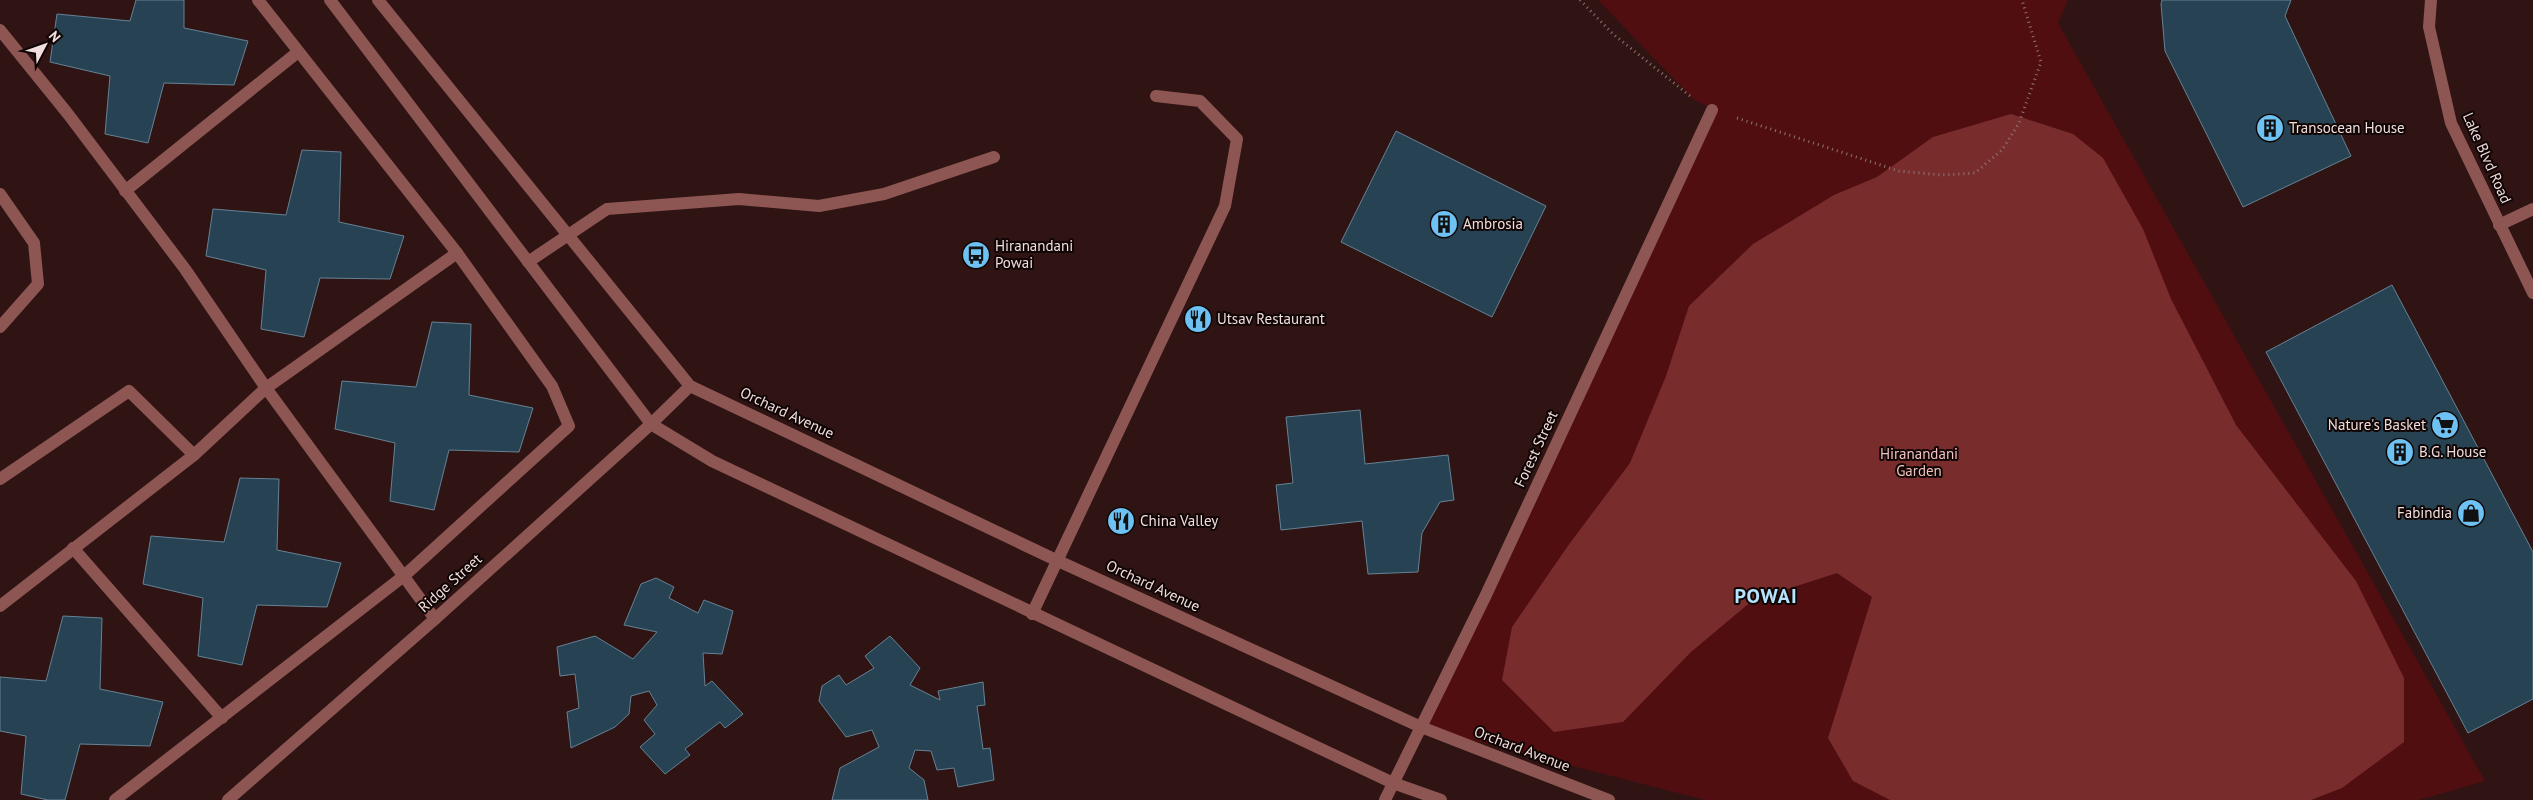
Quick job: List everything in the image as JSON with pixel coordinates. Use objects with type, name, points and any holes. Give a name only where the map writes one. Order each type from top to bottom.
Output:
[{"type":"street","points":[[116,800],[405,575],[569,426],[552,386],[457,254],[258,0]]},
{"type":"street","points":[[330,0],[651,424],[712,462],[1393,783],[1441,800]]},
{"type":"street","points":[[378,0],[690,386]]},
{"type":"street","name":"Lake Blvd Road","points":[[2431,0],[2429,27],[2451,124],[2533,293]]},
{"type":"street","points":[[0,30],[68,114],[185,269],[266,388],[405,575],[435,619]]},
{"type":"street","points":[[125,191],[298,52]]},
{"type":"street","points":[[1032,614],[1225,206],[1237,139],[1200,101],[1156,96]]},
{"type":"street","name":"Forest Street","points":[[1385,800],[1489,588],[1712,110]]},
{"type":"street","points":[[528,262],[606,209],[739,199],[819,206],[884,194],[994,157]]},
{"type":"street","points":[[0,194],[34,243],[38,284],[0,327]]},
{"type":"street","points":[[2499,225],[2533,209]]},
{"type":"street","points":[[0,606],[194,455],[266,388],[457,254]]},
{"type":"street","name":"Orchard Avenue","points":[[690,386],[1056,560],[1421,727],[1609,800]]},
{"type":"street","name":"Ridge Street","points":[[228,800],[435,619],[651,424],[690,386]]},
{"type":"street","points":[[0,479],[129,391],[194,455]]},
{"type":"street","points":[[73,548],[222,718]]},
{"type":"path","points":[[1580,0],[1613,34],[1693,99],[1712,110],[1899,171],[1941,175],[1975,173],[2002,150],[2019,123],[2041,62],[2022,0]]},
{"type":"green space","name":"Hiranandani Garden","points":[[1598,0],[2068,0],[2058,23],[2485,781],[2419,800],[1705,800],[1421,727],[1712,109],[1693,99]]},
{"type":"green space","name":"Hiranandani Garden","points":[[2011,114],[2073,134],[2103,158],[2143,229],[2171,299],[2236,425],[2356,581],[2404,678],[2404,742],[2342,788],[2311,800],[1890,800],[1853,781],[1828,738],[1872,597],[1837,573],[1753,600],[1691,652],[1623,722],[1554,732],[1502,680],[1512,627],[1570,543],[1630,463],[1666,376],[1689,306],[1753,244],[1834,195],[1877,177],[1933,137]]},
{"type":"building","points":[[136,0],[184,0],[184,28],[248,41],[234,85],[164,83],[148,143],[105,134],[110,76],[50,62],[57,14],[130,21]]},
{"type":"building","name":"Transocean House","points":[[2162,0],[2291,0],[2285,16],[2351,156],[2243,207],[2165,51]]},
{"type":"building","name":"Ambrosia","points":[[1396,131],[1546,206],[1492,317],[1341,242]]},
{"type":"building","points":[[302,150],[341,152],[339,222],[404,236],[390,279],[320,278],[304,337],[261,329],[266,270],[206,256],[213,209],[286,215]]},
{"type":"building","name":"B.G. House","points":[[2392,285],[2533,552],[2533,699],[2468,733],[2266,352]]},
{"type":"building","points":[[432,322],[471,324],[469,395],[533,408],[519,452],[449,450],[434,510],[390,501],[395,443],[335,429],[342,381],[416,387]]},
{"type":"building","points":[[1360,410],[1365,464],[1448,455],[1454,500],[1440,502],[1422,533],[1418,572],[1368,574],[1362,521],[1281,530],[1276,485],[1293,483],[1286,417]]},
{"type":"building","points":[[240,478],[279,479],[277,550],[341,563],[327,607],[257,605],[242,665],[198,656],[203,598],[143,584],[151,536],[224,542]]},
{"type":"building","points":[[656,578],[674,587],[669,598],[698,613],[704,600],[733,611],[722,654],[703,653],[705,686],[712,681],[743,714],[725,728],[720,722],[685,749],[690,755],[665,774],[640,747],[655,734],[644,720],[657,705],[649,691],[631,696],[629,714],[615,727],[571,748],[567,712],[579,708],[575,674],[560,676],[557,647],[595,636],[633,659],[657,632],[624,625],[641,584]]},
{"type":"building","points":[[63,616],[102,618],[100,689],[163,702],[150,746],[80,744],[65,800],[48,800],[21,794],[26,736],[0,731],[0,677],[46,681]]},
{"type":"building","points":[[890,636],[920,668],[910,685],[940,700],[938,691],[983,682],[985,705],[977,706],[983,749],[990,748],[994,780],[958,787],[954,768],[937,770],[931,751],[915,750],[909,768],[924,780],[928,800],[832,800],[840,768],[879,747],[872,730],[846,737],[819,701],[822,686],[839,675],[846,685],[874,668],[865,656]]},
{"type":"place","name":"Transocean House","points":[[2270,128]]},
{"type":"place","name":"Ambrosia","points":[[1444,224]]},
{"type":"place","name":"Hiranandani Powai","points":[[976,255]]},
{"type":"place","name":"Utsav Restaurant","points":[[1198,319]]},
{"type":"place","name":"Nature's Basket","points":[[2445,425]]},
{"type":"place","name":"B.G. House","points":[[2400,452]]},
{"type":"place","name":"Fabindia","points":[[2471,513]]},
{"type":"place","name":"China Valley","points":[[1121,521]]},
{"type":"district","name":"POWAI","points":[[1766,596]]}]
